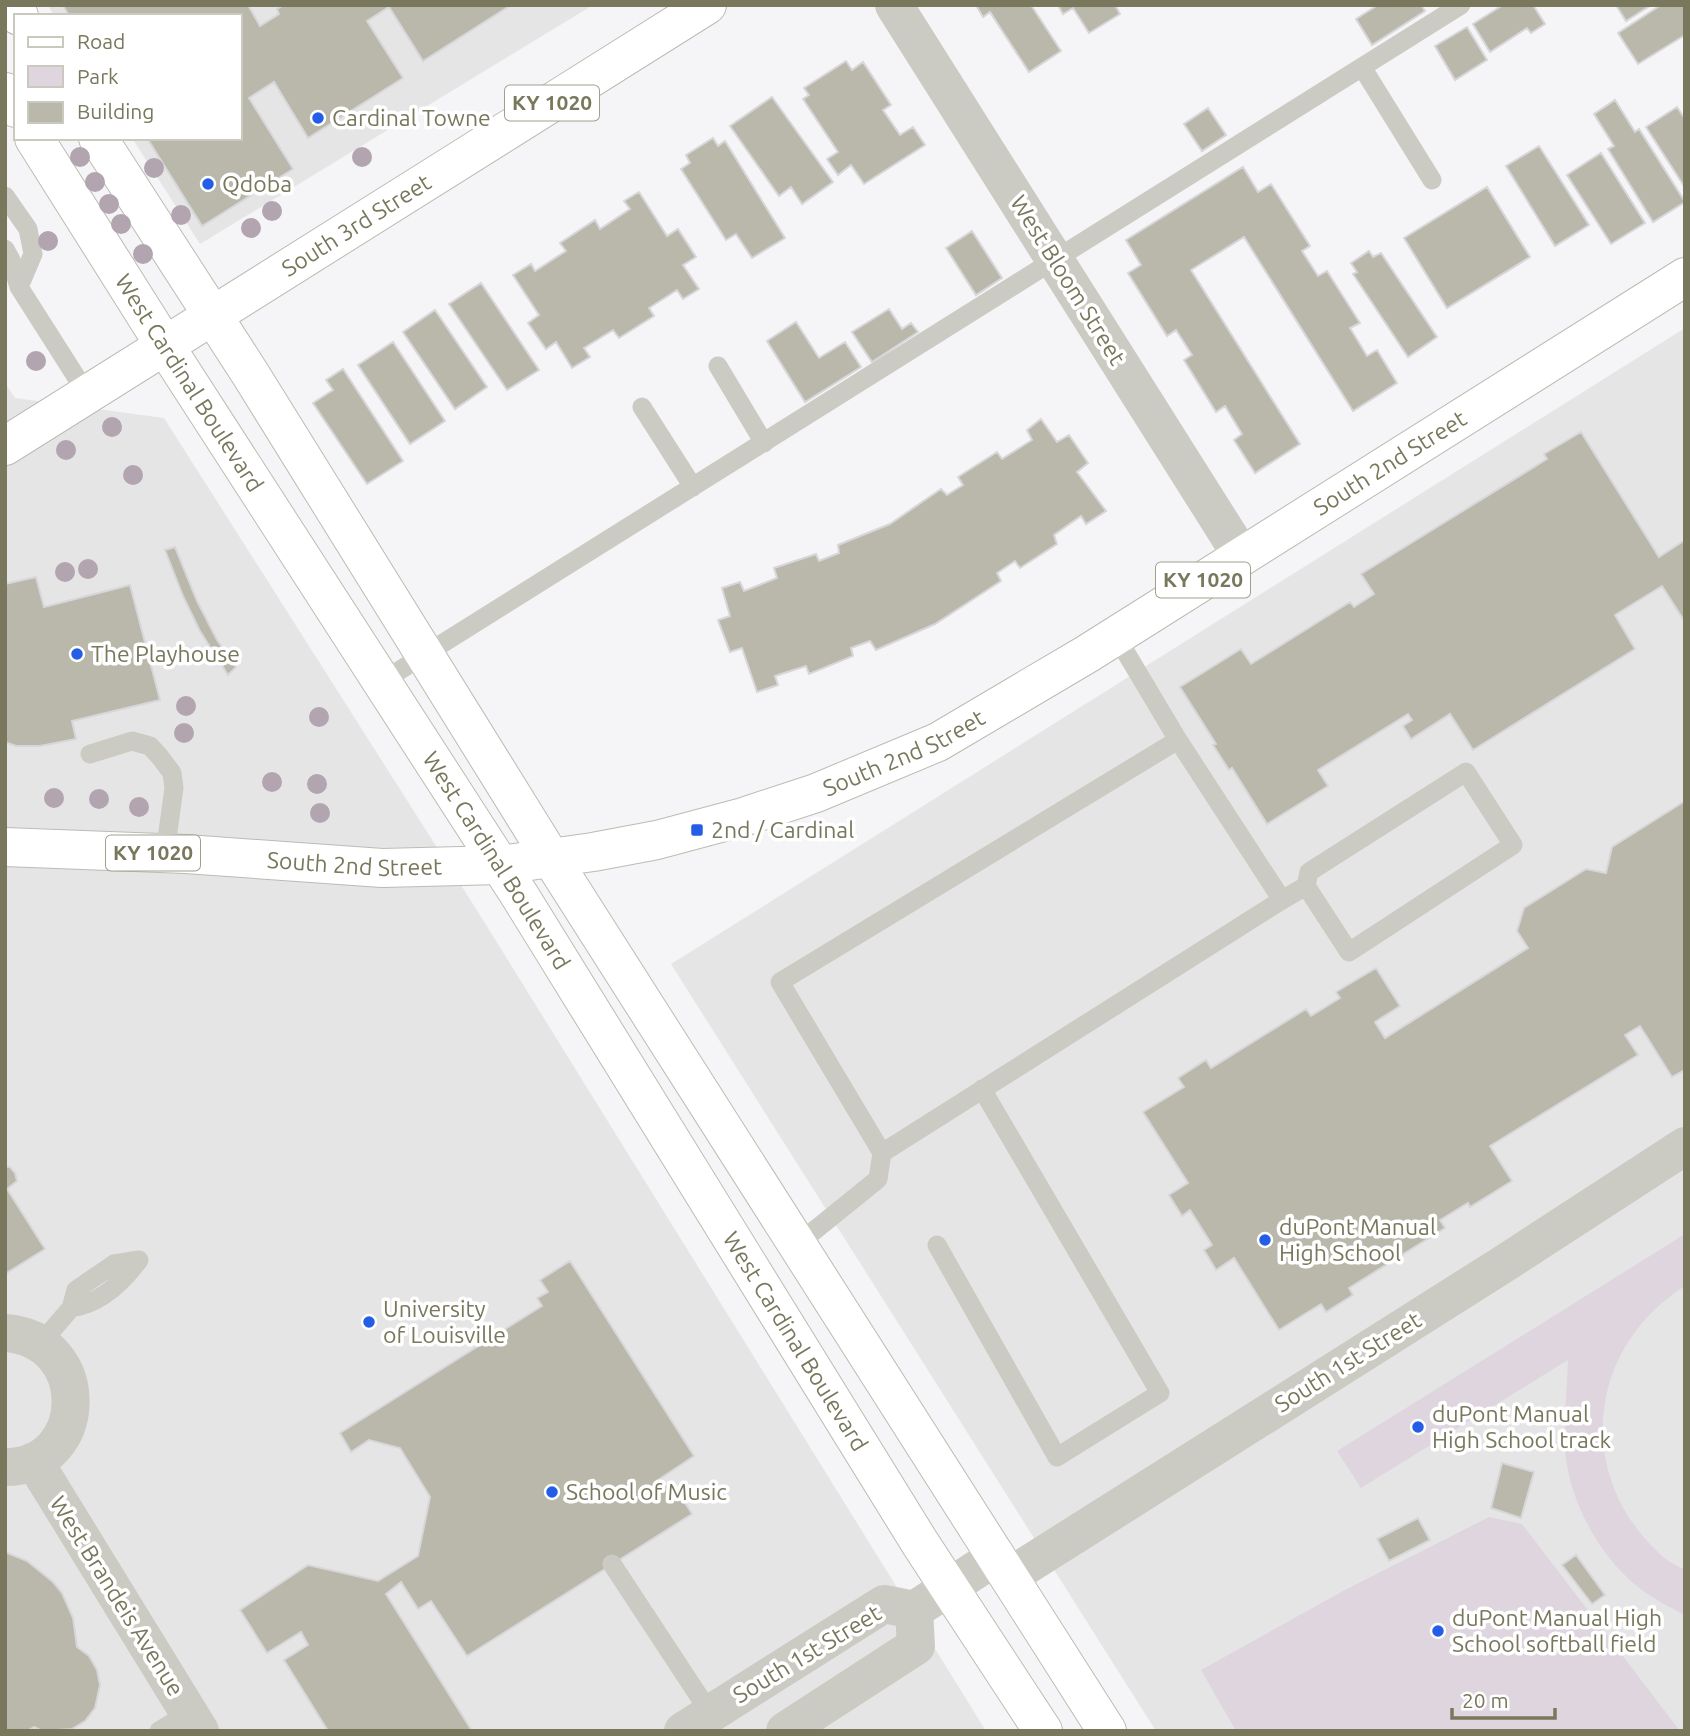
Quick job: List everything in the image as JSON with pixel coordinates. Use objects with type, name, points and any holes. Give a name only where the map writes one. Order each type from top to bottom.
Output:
[{"type":"main road","name":"South 3rd Street","points":[[5,446],[708,5]]},
{"type":"main road","name":"West Cardinal Boulevard","points":[[35,140],[165,346],[501,865],[948,1588],[1043,1731]]},
{"type":"main road","name":"West Cardinal Boulevard","points":[[99,140],[551,858],[799,1243],[1107,1731]]},
{"type":"main road","name":"South 2nd Street","points":[[5,847],[165,853],[382,868],[501,865],[657,840],[743,817],[816,793],[937,741],[1116,636],[1685,277]]},
{"type":"street","name":"West Bloom Street","points":[[894,5],[1241,555]]},
{"type":"street","name":"South 1st Street","points":[[697,1722],[884,1604],[914,1610],[948,1588],[1003,1566],[1480,1279],[1685,1146]]},
{"type":"street","points":[[5,1333],[20,1334],[41,1343],[57,1357],[67,1375],[72,1395],[71,1415],[63,1434],[51,1450],[20,1464]]},
{"type":"street","name":"West Brandeis Avenue","points":[[20,1464],[183,1725]]},
{"type":"street","name":"South 1st Street","points":[[785,1731],[916,1646],[914,1610]]},
{"type":"lane","points":[[381,682],[1461,5]]},
{"type":"lane","points":[[1362,68],[1432,180]]},
{"type":"lane","points":[[5,196],[28,229],[33,254],[19,287]]},
{"type":"lane","points":[[5,249],[19,287],[88,394]]},
{"type":"lane","points":[[718,366],[764,443]]},
{"type":"lane","points":[[642,407],[693,487]]},
{"type":"lane","points":[[1116,636],[1178,740],[1282,900]]},
{"type":"lane","points":[[799,1243],[878,1179],[882,1153],[780,982],[1178,740]]},
{"type":"lane","points":[[90,754],[132,741],[150,746],[160,757],[172,774],[174,788],[165,853]]},
{"type":"lane","points":[[882,1153],[1282,900],[1307,879],[1466,772],[1513,845],[1349,951],[1307,879]]},
{"type":"lane","points":[[937,1245],[1057,1457],[1160,1393],[982,1090]]},
{"type":"lane","points":[[41,1343],[71,1308]]},
{"type":"lane","points":[[612,1564],[697,1722]]},
{"type":"shaded area","points":[[48,5],[593,5],[200,244],[133,140],[242,140],[242,14],[53,14]]},
{"type":"shaded area","name":"duPont Manual High School","points":[[1685,328],[1685,1731],[1156,1731],[671,964]]},
{"type":"shaded area","name":"University of Louisville","points":[[5,383],[15,398],[164,418],[478,912],[986,1731],[5,1731]]},
{"type":"green space","name":"duPont Manual High School track","points":[[1685,1234],[1685,1286],[1653,1312],[1628,1342],[1612,1376],[1604,1412],[1604,1449],[1613,1486],[1631,1520],[1658,1552],[1685,1570],[1685,1615],[1649,1595],[1624,1574],[1599,1544],[1580,1509],[1565,1452],[1568,1360],[1361,1488],[1337,1451]]},
{"type":"green space","name":"duPont Manual High School softball field","points":[[1489,1517],[1522,1524],[1680,1731],[1236,1731],[1201,1670],[1343,1591]]},
{"type":"building","name":"Cardinal Towne","points":[[63,5],[248,5],[260,26],[279,14],[277,9],[284,5],[511,5],[423,61],[389,7],[367,21],[403,78],[308,138],[274,82],[249,98],[293,169],[202,226],[148,140],[242,140],[242,14],[68,14]]},
{"type":"building","points":[[976,5],[1031,5],[1061,51],[1029,72],[990,12],[983,17]]},
{"type":"building","points":[[1058,5],[1115,5],[1120,14],[1089,33],[1073,8],[1063,14]]},
{"type":"building","points":[[1378,5],[1421,5],[1425,11],[1372,45],[1356,19]]},
{"type":"building","points":[[1503,5],[1533,5],[1545,24],[1531,33],[1527,28],[1490,52],[1473,24]]},
{"type":"building","points":[[1616,5],[1651,5],[1626,21]]},
{"type":"building","points":[[1661,5],[1685,5],[1685,35],[1638,64],[1618,33]]},
{"type":"building","points":[[1467,27],[1487,60],[1455,80],[1435,46]]},
{"type":"building","points":[[846,61],[852,70],[863,62],[891,105],[883,110],[900,135],[913,127],[925,145],[864,184],[851,165],[838,175],[827,159],[838,152],[803,99],[809,95],[804,88]]},
{"type":"building","points":[[772,97],[833,182],[802,204],[791,187],[779,196],[730,126]]},
{"type":"building","points":[[1615,100],[1635,132],[1639,129],[1685,202],[1653,222],[1608,149],[1614,146],[1594,114]]},
{"type":"building","points":[[1677,107],[1685,119],[1684,186],[1646,127]]},
{"type":"building","points":[[1208,108],[1226,135],[1202,151],[1184,124]]},
{"type":"building","points":[[713,138],[718,146],[725,141],[785,238],[752,258],[736,234],[726,240],[681,169],[690,163],[686,155]]},
{"type":"building","points":[[1539,146],[1589,225],[1555,246],[1506,166]]},
{"type":"building","points":[[1601,153],[1645,223],[1611,244],[1567,175]]},
{"type":"building","points":[[1243,167],[1258,192],[1271,184],[1310,246],[1302,251],[1318,276],[1327,271],[1360,323],[1350,328],[1367,356],[1377,350],[1397,383],[1353,411],[1244,237],[1191,270],[1300,444],[1255,473],[1234,440],[1242,434],[1225,406],[1216,412],[1184,360],[1192,355],[1176,330],[1167,336],[1128,273],[1141,265],[1126,240]]},
{"type":"building","points":[[1487,187],[1530,257],[1447,308],[1404,238]]},
{"type":"building","points":[[639,192],[667,236],[678,229],[696,257],[683,265],[699,289],[683,299],[677,290],[649,308],[654,316],[619,338],[613,330],[584,348],[590,357],[572,368],[556,342],[546,349],[528,323],[539,315],[513,275],[531,264],[535,271],[566,251],[560,243],[595,220],[600,229],[630,209],[624,201]]},
{"type":"building","points":[[972,231],[1002,278],[976,295],[946,248]]},
{"type":"building","points":[[1369,251],[1373,257],[1381,253],[1437,337],[1408,357],[1353,274],[1357,272],[1351,263]]},
{"type":"building","points":[[481,283],[539,370],[507,390],[449,304]]},
{"type":"building","points":[[889,309],[902,329],[911,323],[918,332],[872,362],[852,332]]},
{"type":"building","points":[[435,310],[487,387],[455,409],[403,332]]},
{"type":"building","points":[[796,322],[819,358],[845,342],[861,367],[805,402],[767,341]]},
{"type":"building","points":[[393,342],[445,421],[410,444],[358,365]]},
{"type":"building","points":[[343,369],[403,461],[367,484],[313,403],[333,390],[326,380]]},
{"type":"building","points":[[1041,419],[1057,442],[1069,435],[1088,463],[1077,472],[1106,511],[1086,524],[1081,516],[1054,535],[1057,544],[1020,568],[1015,561],[997,573],[1001,581],[935,624],[876,650],[870,641],[851,648],[853,656],[809,674],[806,666],[775,676],[778,685],[757,692],[742,648],[730,652],[718,620],[730,616],[722,588],[740,582],[744,591],[777,578],[774,568],[816,554],[819,561],[839,553],[838,545],[890,524],[941,489],[947,495],[963,485],[958,477],[997,452],[1002,459],[1032,440],[1027,430]]},
{"type":"building","points":[[1581,432],[1659,557],[1685,540],[1685,622],[1662,586],[1615,615],[1635,649],[1473,750],[1450,714],[1411,739],[1403,726],[1412,720],[1408,714],[1318,770],[1328,786],[1267,824],[1232,768],[1229,770],[1213,745],[1216,744],[1180,687],[1241,649],[1251,664],[1350,602],[1354,607],[1374,594],[1361,574],[1547,459],[1544,454]]},
{"type":"building","points":[[175,547],[197,601],[217,640],[236,667],[228,675],[200,631],[183,596],[165,550]]},
{"type":"building","name":"The Playhouse","points":[[36,577],[44,607],[130,585],[160,700],[72,721],[76,739],[40,746],[16,746],[5,742],[5,584]]},
{"type":"building","name":"duPont Manual High School","points":[[1685,801],[1685,1070],[1672,1077],[1640,1026],[1625,1035],[1638,1055],[1490,1146],[1512,1181],[1470,1207],[1468,1203],[1440,1220],[1445,1228],[1349,1288],[1353,1295],[1326,1312],[1321,1304],[1279,1330],[1234,1258],[1216,1270],[1204,1250],[1212,1245],[1190,1210],[1182,1216],[1169,1195],[1188,1183],[1143,1112],[1184,1087],[1178,1078],[1206,1060],[1211,1068],[1306,1009],[1311,1016],[1340,998],[1336,992],[1376,968],[1400,1006],[1375,1022],[1385,1038],[1528,948],[1517,931],[1524,908],[1586,869],[1606,873],[1612,847]]},
{"type":"building","points":[[5,1167],[10,1167],[17,1181],[7,1189],[45,1249],[5,1274]]},
{"type":"building","name":"School of Music","points":[[570,1261],[694,1456],[658,1480],[663,1487],[672,1482],[692,1514],[467,1656],[431,1601],[418,1609],[401,1582],[386,1594],[472,1731],[328,1731],[284,1660],[308,1645],[301,1632],[267,1653],[240,1610],[308,1565],[378,1581],[418,1556],[430,1497],[400,1448],[369,1440],[351,1452],[340,1433],[542,1306],[537,1298],[548,1292],[540,1280]]},
{"type":"building","points":[[1502,1463],[1534,1472],[1521,1518],[1491,1508]]},
{"type":"building","points":[[1418,1518],[1430,1540],[1389,1561],[1377,1539]]},
{"type":"building","points":[[5,1552],[27,1561],[62,1593],[73,1618],[77,1647],[89,1656],[97,1670],[100,1685],[95,1708],[85,1721],[72,1729],[42,1731],[34,1727],[28,1731],[5,1731]]},
{"type":"building","points":[[1576,1555],[1605,1595],[1592,1604],[1562,1565]]},
{"type":"place","name":"Cardinal Towne","points":[[318,118]]},
{"type":"place","name":"Qdoba","points":[[208,184]]},
{"type":"place","name":"The Playhouse","points":[[77,654]]},
{"type":"place","name":"2nd / Cardinal","points":[[697,830]]},
{"type":"place","name":"duPont Manual High School","points":[[1265,1240]]},
{"type":"place","name":"University of Louisville","points":[[369,1322]]},
{"type":"place","name":"duPont Manual High School track","points":[[1418,1427]]},
{"type":"place","name":"School of Music","points":[[552,1492]]},
{"type":"place","name":"duPont Manual High School softball field","points":[[1438,1631]]}]
